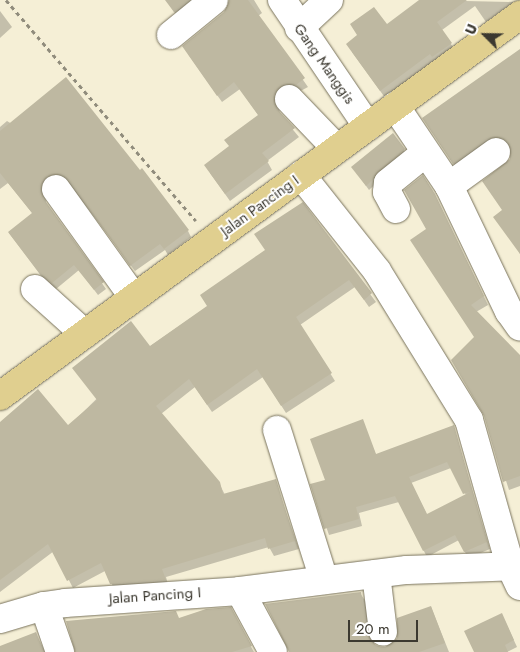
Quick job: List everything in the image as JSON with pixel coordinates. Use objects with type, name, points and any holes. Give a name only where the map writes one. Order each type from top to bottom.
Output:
[{"type":"main road","name":"Jalan Pancing I","points":[[0,396],[520,15]]},
{"type":"street","points":[[171,35],[214,0]]},
{"type":"street","name":"Gang Manggis","points":[[282,0],[299,28],[368,127]]},
{"type":"street","points":[[299,28],[329,0]]},
{"type":"street","points":[[289,99],[337,149]]},
{"type":"street","points":[[395,106],[425,154],[449,186],[516,314]]},
{"type":"street","points":[[449,186],[496,152]]},
{"type":"street","points":[[396,209],[387,192],[388,183],[425,154]]},
{"type":"street","points":[[301,176],[377,271],[470,420],[517,572]]},
{"type":"street","points":[[56,189],[134,298]]},
{"type":"street","points":[[36,288],[85,334]]},
{"type":"street","points":[[277,430],[324,580]]},
{"type":"street","name":"Jalan Pancing I","points":[[0,620],[44,606],[231,591],[376,574],[517,572]]},
{"type":"street","points":[[376,574],[383,632]]},
{"type":"street","points":[[231,591],[273,652]]},
{"type":"street","points":[[44,606],[60,652]]},
{"type":"path","points":[[6,0],[213,240]]},
{"type":"building","points":[[165,0],[189,0],[174,12]]},
{"type":"building","points":[[229,0],[248,0],[305,78],[296,85],[285,84],[274,95],[277,109],[295,128],[262,153],[269,161],[225,194],[204,165],[229,146],[224,140],[258,115],[234,82],[217,96],[182,46],[224,12]]},
{"type":"building","points":[[419,0],[467,0],[437,22],[452,43],[432,57],[430,54],[380,91],[346,44],[357,35],[350,24],[374,7],[387,24]]},
{"type":"building","points":[[520,49],[520,254],[493,217],[502,210],[482,181],[510,159],[508,142],[502,138],[487,139],[453,164],[422,118]]},
{"type":"building","points":[[66,77],[140,170],[142,168],[189,230],[164,249],[160,244],[130,266],[69,180],[62,175],[47,176],[42,183],[43,198],[104,282],[94,290],[74,265],[52,283],[40,274],[8,232],[32,213],[0,173],[0,131]]},
{"type":"building","points":[[393,133],[405,149],[366,186],[351,167]]},
{"type":"building","points":[[423,175],[435,194],[484,296],[471,305],[520,355],[520,476],[503,482],[484,416],[451,360],[474,337],[410,240],[426,229],[404,190]]},
{"type":"building","points":[[303,202],[372,293],[364,300],[349,280],[296,317],[332,373],[281,406],[257,369],[207,405],[189,379],[156,406],[220,482],[223,494],[276,479],[295,541],[268,549],[265,538],[162,569],[166,580],[110,584],[101,563],[67,581],[48,544],[0,580],[0,422],[38,389],[68,425],[97,400],[72,368],[131,321],[150,346],[207,306],[200,295],[265,250],[254,234]]},
{"type":"building","points":[[363,419],[376,454],[454,425],[487,542],[464,552],[455,535],[423,551],[395,496],[356,507],[359,519],[324,529],[310,484],[325,480],[310,439]],"holes":[[[447,462],[463,494],[470,492],[427,514],[409,477]]]},
{"type":"building","points":[[361,592],[368,634],[376,646],[385,647],[397,639],[397,618],[431,606],[445,643],[419,652],[289,652],[265,604]]},
{"type":"building","points":[[231,607],[252,646],[232,652],[75,652],[66,621],[176,611],[179,618],[206,609]]},
{"type":"building","points":[[502,613],[514,640],[505,645],[508,652],[474,652],[464,631]]},
{"type":"building","points":[[36,632],[43,652],[0,652],[0,646]]}]
